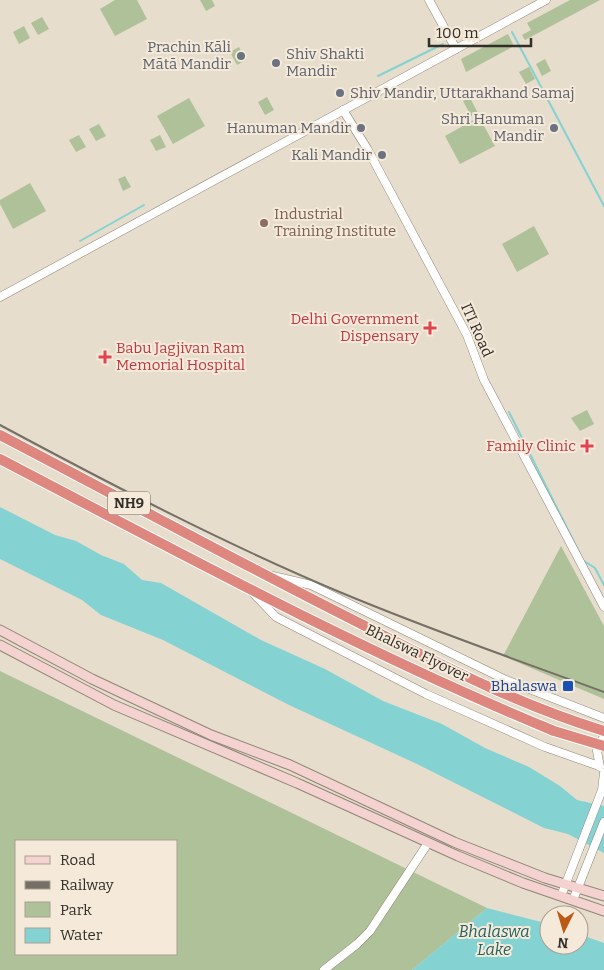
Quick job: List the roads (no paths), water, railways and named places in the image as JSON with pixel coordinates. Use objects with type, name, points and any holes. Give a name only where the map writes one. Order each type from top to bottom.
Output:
[{"type":"highway","name":"NH9","points":[[0,435],[257,572]]},
{"type":"highway","name":"Bhalswa Flyover","points":[[0,459],[248,589],[478,700],[554,731],[604,746]]},
{"type":"highway","name":"Bhalswa Flyover","points":[[257,572],[484,687],[559,717],[604,731]]},
{"type":"main road","points":[[0,630],[92,679],[211,735],[302,771],[454,842],[566,884],[604,896]]},
{"type":"main road","points":[[0,645],[114,705],[297,783],[428,843],[523,883],[604,911]]},
{"type":"main road","points":[[297,783],[302,771]]},
{"type":"street","points":[[429,0],[458,48]]},
{"type":"street","points":[[435,0],[458,48]]},
{"type":"street","points":[[0,298],[546,0]]},
{"type":"street","name":"ITI Road","points":[[343,110],[368,150],[461,325],[484,380],[604,607]]},
{"type":"street","points":[[257,572],[311,585],[506,680],[604,718]]},
{"type":"street","points":[[248,589],[276,617],[417,689],[529,740],[602,770]]},
{"type":"street","points":[[561,896],[602,790],[602,770],[597,751],[604,736]]},
{"type":"street","points":[[574,900],[604,822]]},
{"type":"street","points":[[324,970],[357,944],[370,931],[428,843]]},
{"type":"water","points":[[0,507],[55,535],[76,541],[101,555],[124,564],[142,580],[161,583],[261,640],[325,669],[383,701],[442,724],[485,748],[529,767],[560,786],[577,800],[604,806],[604,853],[568,834],[544,828],[417,764],[289,705],[163,640],[101,615],[82,600],[0,559]]},
{"type":"water","name":"Bhalaswa Lake","points":[[487,908],[539,921],[539,955],[589,955],[589,938],[604,943],[604,970],[412,970]]},
{"type":"waterway","points":[[512,32],[604,206]]},
{"type":"waterway","points":[[378,76],[443,44]]},
{"type":"waterway","points":[[80,241],[144,205]]},
{"type":"waterway","points":[[509,412],[581,556]]},
{"type":"waterway","points":[[584,561],[595,568],[604,585]]},
{"type":"railway","points":[[0,425],[84,470],[255,555],[407,619],[604,692]]},
{"type":"place","name":"Prachin Kāli Mātā Mandir","points":[[241,56]]},
{"type":"place","name":"Shiv Shakti Mandir","points":[[276,63]]},
{"type":"place","name":"Shiv Mandir, Uttarakhand Samaj","points":[[340,93]]},
{"type":"place","name":"Hanuman Mandir","points":[[361,128]]},
{"type":"place","name":"Shri Hanuman Mandir","points":[[554,128]]},
{"type":"place","name":"Kali Mandir","points":[[382,155]]},
{"type":"place","name":"Industrial Training Institute","points":[[264,223]]},
{"type":"place","name":"Delhi Government Dispensary","points":[[430,328]]},
{"type":"place","name":"Babu Jagjivan Ram Memorial Hospital","points":[[105,357]]},
{"type":"place","name":"Family Clinic","points":[[587,446]]},
{"type":"place","name":"Bhalaswa","points":[[568,686]]}]
